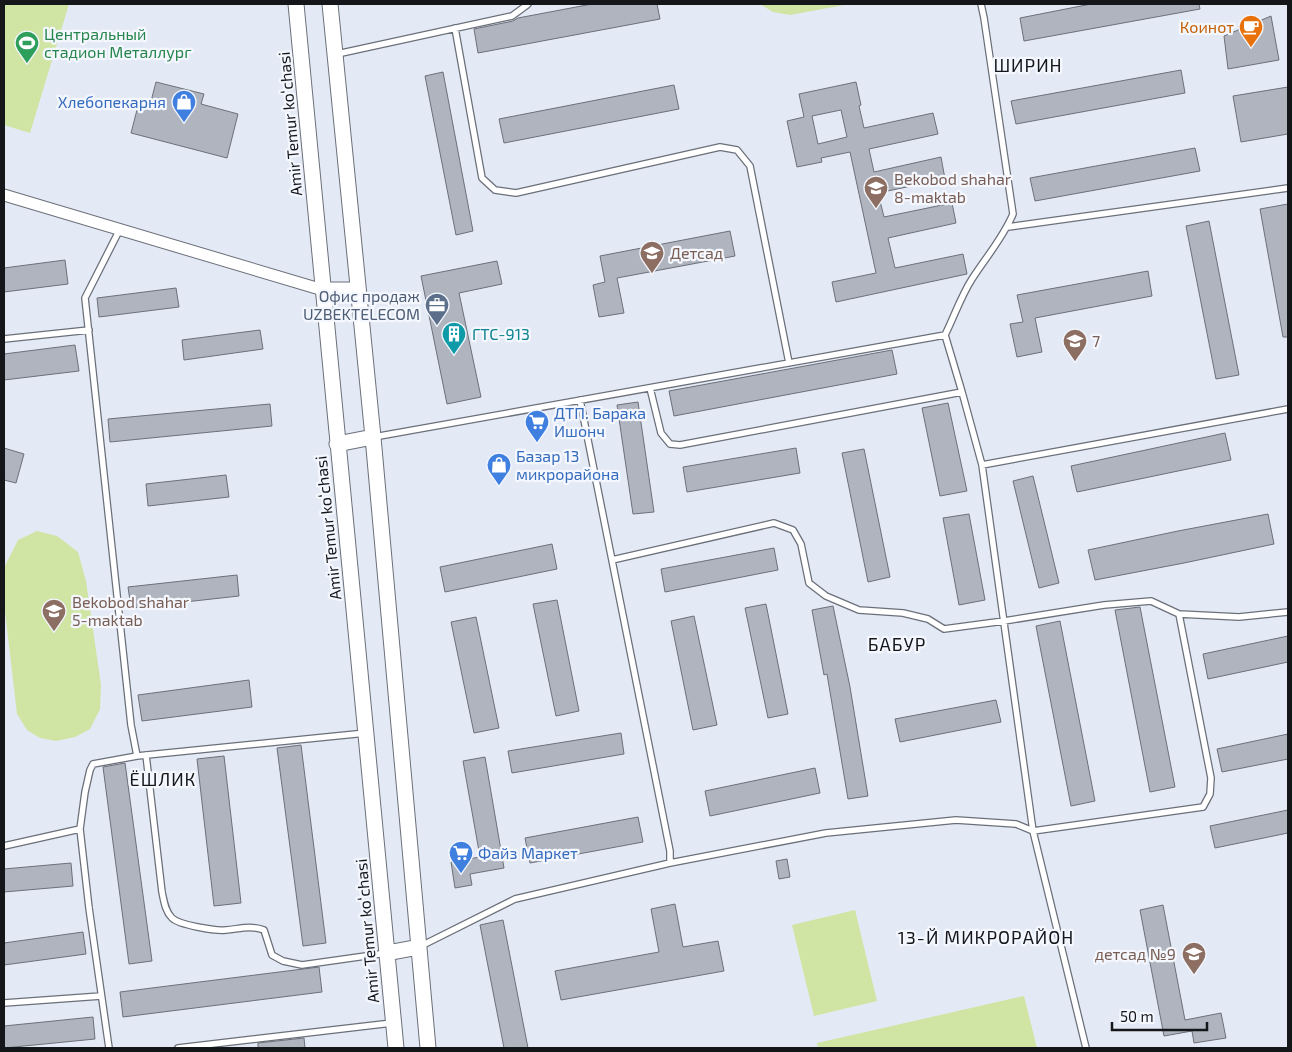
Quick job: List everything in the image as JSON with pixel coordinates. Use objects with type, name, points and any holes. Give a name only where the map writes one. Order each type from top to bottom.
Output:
[{"type":"street","name":"Amir Temur koʻchasi","points":[[296,4],[396,1048]]},
{"type":"street","points":[[330,4],[373,438],[428,1048]]},
{"type":"street","points":[[4,195],[323,290],[358,290]]},
{"type":"street","points":[[337,444],[373,438]]},
{"type":"street","points":[[387,953],[419,947]]},
{"type":"lane","points":[[335,54],[512,16],[528,4]]},
{"type":"lane","points":[[981,4],[1013,214],[1008,227],[971,280],[945,335],[982,465],[1033,831],[1086,1048]]},
{"type":"lane","points":[[455,28],[482,178],[495,190],[516,193],[720,147],[737,150],[750,166],[789,363]]},
{"type":"lane","points":[[1008,227],[1288,188]]},
{"type":"lane","points":[[120,230],[85,298],[131,725],[138,756]]},
{"type":"lane","points":[[4,339],[89,330]]},
{"type":"lane","points":[[373,438],[945,335]]},
{"type":"lane","points":[[650,388],[661,433],[670,444],[680,446],[962,392]]},
{"type":"lane","points":[[580,400],[670,851],[670,863]]},
{"type":"lane","points":[[982,465],[1288,409]]},
{"type":"lane","points":[[612,560],[774,523],[793,530],[802,544],[809,583],[826,596],[859,610],[903,613],[928,619],[944,629],[1104,605],[1151,600],[1179,614],[1239,617],[1288,612]]},
{"type":"lane","points":[[419,947],[515,899],[670,863],[826,833],[956,820],[1016,824],[1033,831],[1203,807],[1210,794],[1211,778],[1179,614]]},
{"type":"lane","points":[[109,1048],[80,829],[85,792],[93,764],[146,755],[366,733]]},
{"type":"lane","points":[[146,755],[162,892],[166,909],[173,919],[188,925],[223,930],[255,926],[264,930],[272,955],[283,961],[302,965],[387,953]]},
{"type":"lane","points":[[4,846],[80,829]]},
{"type":"lane","points":[[4,1003],[101,996]]},
{"type":"lane","points":[[178,1048],[393,1022]]},
{"type":"green space","name":"Центральный стадион Металлург","points":[[4,4],[69,4],[30,133],[4,125]]},
{"type":"green space","points":[[760,4],[850,4],[790,15],[773,12]]},
{"type":"green space","points":[[37,531],[57,536],[78,552],[86,581],[101,685],[100,709],[90,729],[75,737],[56,741],[40,738],[27,730],[17,714],[4,603],[5,566],[18,540]]},
{"type":"green space","points":[[855,910],[877,1001],[814,1016],[792,925]]},
{"type":"green space","points":[[1024,996],[1037,1048],[818,1048],[817,1043]]},
{"type":"building","points":[[592,4],[657,4],[660,19],[478,53],[474,29],[513,21],[518,18]]},
{"type":"building","points":[[1091,4],[1199,4],[1200,9],[1024,41],[1020,18]]},
{"type":"building","name":"Коинот","points":[[1271,16],[1279,60],[1228,69],[1224,36]]},
{"type":"building","points":[[1181,70],[1185,93],[1016,124],[1011,101]]},
{"type":"building","points":[[443,72],[473,231],[456,235],[425,76]]},
{"type":"building","name":"Хлебопекарня","points":[[156,82],[204,94],[201,104],[238,114],[227,158],[131,133],[138,106],[149,109]]},
{"type":"building","points":[[856,82],[864,128],[933,113],[938,134],[869,149],[874,172],[941,157],[945,179],[878,193],[884,217],[952,203],[956,223],[888,238],[895,268],[963,254],[967,274],[836,302],[832,282],[876,273],[850,152],[821,158],[822,162],[797,167],[787,121],[804,117],[799,94]],"holes":[[[841,110],[847,137],[818,144],[812,116]]]},
{"type":"building","points":[[674,85],[679,109],[504,143],[499,119]]},
{"type":"building","points":[[1288,87],[1288,134],[1241,142],[1233,96]]},
{"type":"building","points":[[1195,148],[1200,171],[1035,201],[1030,178]]},
{"type":"building","points":[[1288,204],[1288,337],[1283,337],[1260,209]]},
{"type":"building","points":[[1209,221],[1239,375],[1216,379],[1186,226]]},
{"type":"building","points":[[730,231],[735,256],[617,278],[624,313],[599,317],[593,285],[605,282],[600,256]]},
{"type":"building","points":[[65,260],[68,284],[4,292],[4,268]]},
{"type":"building","name":"ГТС-913","points":[[497,261],[502,284],[459,293],[481,397],[447,404],[421,276]]},
{"type":"building","points":[[1148,271],[1152,296],[1035,318],[1042,352],[1017,357],[1010,324],[1023,322],[1017,295]]},
{"type":"building","points":[[176,288],[179,307],[99,317],[97,298]]},
{"type":"building","points":[[260,330],[263,349],[184,360],[182,340]]},
{"type":"building","points":[[75,345],[79,371],[4,380],[4,354]]},
{"type":"building","points":[[892,350],[897,374],[674,416],[669,391]]},
{"type":"building","points":[[638,402],[654,512],[633,514],[617,405]]},
{"type":"building","points":[[948,403],[967,491],[940,496],[922,408]]},
{"type":"building","points":[[270,404],[272,426],[110,442],[108,419]]},
{"type":"building","points":[[1225,433],[1231,460],[1077,492],[1071,466]]},
{"type":"building","points":[[4,448],[24,454],[16,483],[4,480]]},
{"type":"building","points":[[796,448],[800,473],[687,492],[683,467]]},
{"type":"building","points":[[864,449],[890,577],[868,582],[842,453]]},
{"type":"building","points":[[226,475],[229,497],[148,506],[146,484]]},
{"type":"building","points":[[1033,476],[1059,583],[1039,588],[1013,481]]},
{"type":"building","points":[[969,514],[985,600],[959,605],[943,518]]},
{"type":"building","points":[[1268,514],[1274,544],[1095,580],[1088,550]]},
{"type":"building","points":[[552,544],[557,569],[445,592],[440,567]]},
{"type":"building","points":[[774,548],[778,570],[665,592],[661,569]]},
{"type":"building","points":[[237,575],[239,596],[131,608],[128,587]]},
{"type":"building","points":[[557,600],[579,711],[556,716],[533,604]]},
{"type":"building","points":[[766,604],[788,714],[768,718],[745,608]]},
{"type":"building","points":[[833,606],[850,687],[868,796],[848,799],[827,674],[824,675],[812,610]]},
{"type":"building","points":[[1140,607],[1175,787],[1150,792],[1115,610]]},
{"type":"building","points":[[694,616],[717,725],[693,730],[671,621]]},
{"type":"building","points":[[476,617],[499,728],[474,733],[451,622]]},
{"type":"building","points":[[1060,621],[1095,801],[1071,806],[1036,626]]},
{"type":"building","points":[[1288,636],[1288,662],[1208,679],[1203,654]]},
{"type":"building","points":[[249,680],[252,707],[142,721],[138,695]]},
{"type":"building","points":[[996,700],[1001,722],[900,742],[895,719]]},
{"type":"building","points":[[621,733],[624,754],[512,773],[508,751]]},
{"type":"building","points":[[1288,734],[1288,759],[1222,772],[1217,749]]},
{"type":"building","points":[[301,745],[326,943],[303,946],[277,748]]},
{"type":"building","points":[[224,756],[241,903],[214,906],[197,759]]},
{"type":"building","points":[[485,757],[504,868],[470,874],[472,885],[455,888],[451,862],[480,857],[463,761]]},
{"type":"building","points":[[125,763],[152,961],[129,964],[103,767]]},
{"type":"building","points":[[815,768],[820,793],[710,816],[705,791]]},
{"type":"building","points":[[1288,810],[1288,833],[1215,848],[1210,826]]},
{"type":"building","points":[[638,817],[643,842],[530,863],[525,838]]},
{"type":"building","points":[[787,859],[790,877],[779,879],[776,861]]},
{"type":"building","points":[[71,863],[73,886],[4,892],[4,869]]},
{"type":"building","points":[[675,904],[683,947],[718,941],[724,971],[561,1000],[555,971],[659,952],[651,909]]},
{"type":"building","points":[[1163,905],[1185,1020],[1221,1013],[1226,1038],[1194,1043],[1192,1031],[1164,1036],[1140,910]]},
{"type":"building","points":[[503,920],[528,1048],[504,1048],[480,925]]},
{"type":"building","points":[[83,932],[86,954],[4,965],[4,943]]},
{"type":"building","points":[[319,967],[322,992],[123,1017],[120,992]]},
{"type":"building","points":[[93,1017],[95,1039],[4,1048],[4,1026]]},
{"type":"building","points":[[304,1038],[305,1048],[258,1048],[258,1043]]},
{"type":"place","name":"Коинот","points":[[1251,48]]},
{"type":"place","name":"Центральный стадион Металлург","points":[[27,64]]},
{"type":"place","name":"Хлебопекарня","points":[[184,123]]},
{"type":"place","name":"Bekobod shahar 8-maktab","points":[[876,209]]},
{"type":"place","name":"Детсад","points":[[652,274]]},
{"type":"place","name":"Офис продаж UZBEKTELECOM","points":[[437,326]]},
{"type":"place","name":"ГТС-913","points":[[454,355]]},
{"type":"place","name":"7","points":[[1075,362]]},
{"type":"place","name":"ДТП. Барака Ишонч","points":[[537,443]]},
{"type":"place","name":"Базар 13 микрорайона","points":[[499,486]]},
{"type":"place","name":"Bekobod shahar 5-maktab","points":[[54,632]]},
{"type":"place","name":"Файз Маркет","points":[[461,874]]},
{"type":"place","name":"детсад №9","points":[[1194,975]]},
{"type":"district","name":"ШИРИН","points":[[1028,66]]},
{"type":"district","name":"БАБУР","points":[[897,645]]},
{"type":"district","name":"ЁШЛИК","points":[[163,780]]},
{"type":"district","name":"13-Й МИКРОРАЙОН","points":[[986,938]]}]
